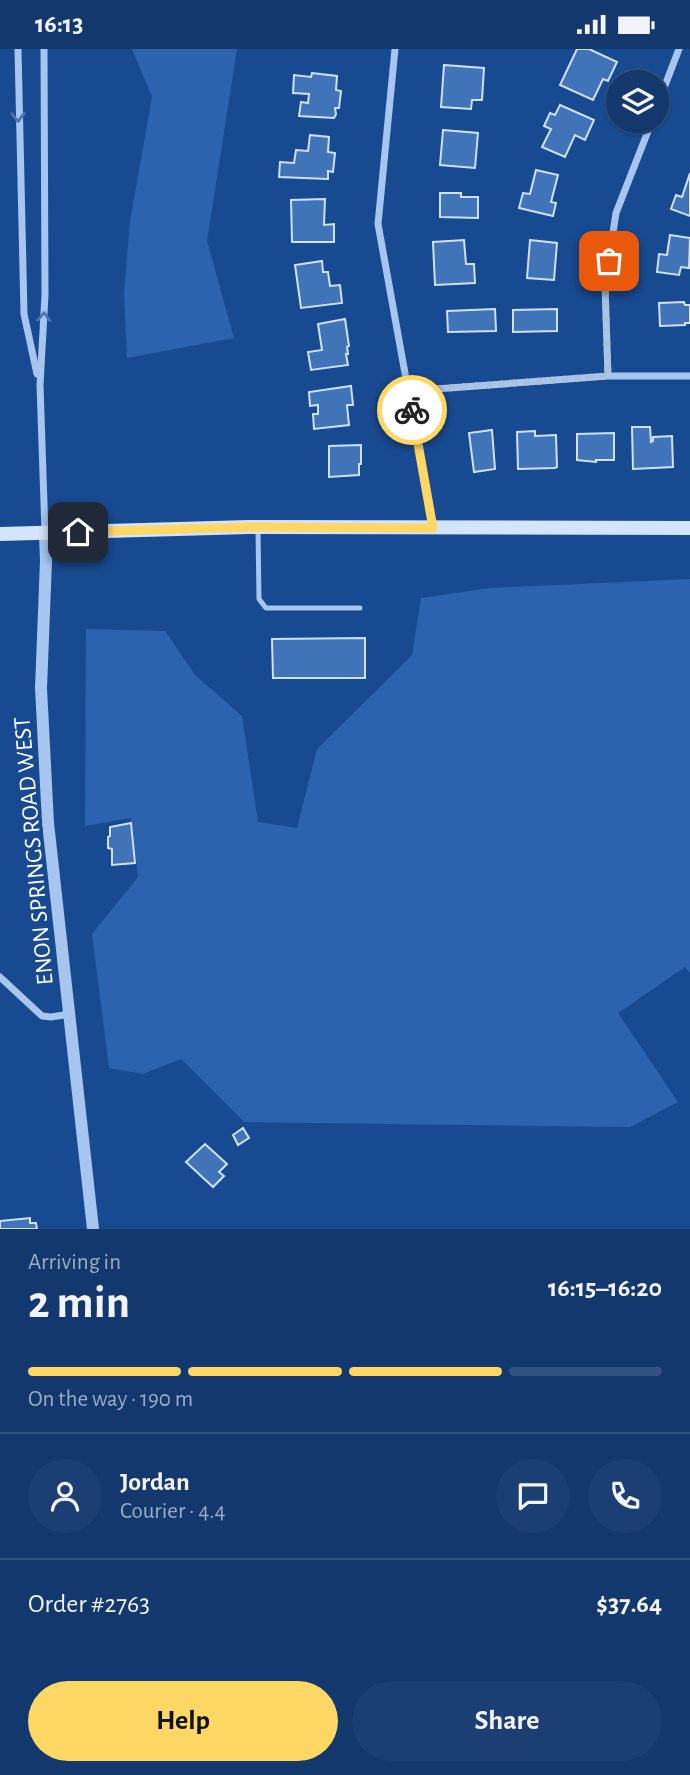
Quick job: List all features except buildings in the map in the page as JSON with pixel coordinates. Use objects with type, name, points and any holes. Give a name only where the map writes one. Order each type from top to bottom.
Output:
[{"type":"main road","points":[[0,534],[258,527],[690,528]]},
{"type":"street","name":"ENON SPRINGS ROAD WEST","points":[[18,49],[24,314],[40,385]]},
{"type":"street","name":"ENON SPRINGS ROAD WEST","points":[[44,49],[45,295],[40,385],[46,561],[41,688],[48,823],[93,1229]]},
{"type":"street","points":[[395,49],[378,224],[433,528]]},
{"type":"street","points":[[669,75],[679,49]]},
{"type":"street","points":[[608,376],[605,285],[616,213],[647,133]]},
{"type":"street","points":[[408,391],[608,376],[690,376]]},
{"type":"street","points":[[0,978],[41,1016],[70,1014]]},
{"type":"lane","points":[[258,527],[259,599],[266,608],[360,608]]},
{"type":"shaded area","points":[[132,49],[237,49],[207,241],[234,338],[127,358],[124,293],[130,221],[152,97]]},
{"type":"shaded area","points":[[690,579],[690,973],[685,967],[618,1013],[678,1102],[630,1127],[244,1122],[181,1059],[143,1074],[109,1068],[92,934],[138,877],[131,818],[85,826],[86,629],[165,631],[195,675],[242,716],[258,822],[297,828],[317,749],[412,655],[421,598],[490,588]]},
{"type":"way so far","points":[[412,410],[408,391],[608,376],[605,285],[609,261]]},
{"type":"route","points":[[78,532],[249,527],[433,528],[412,410]]}]
